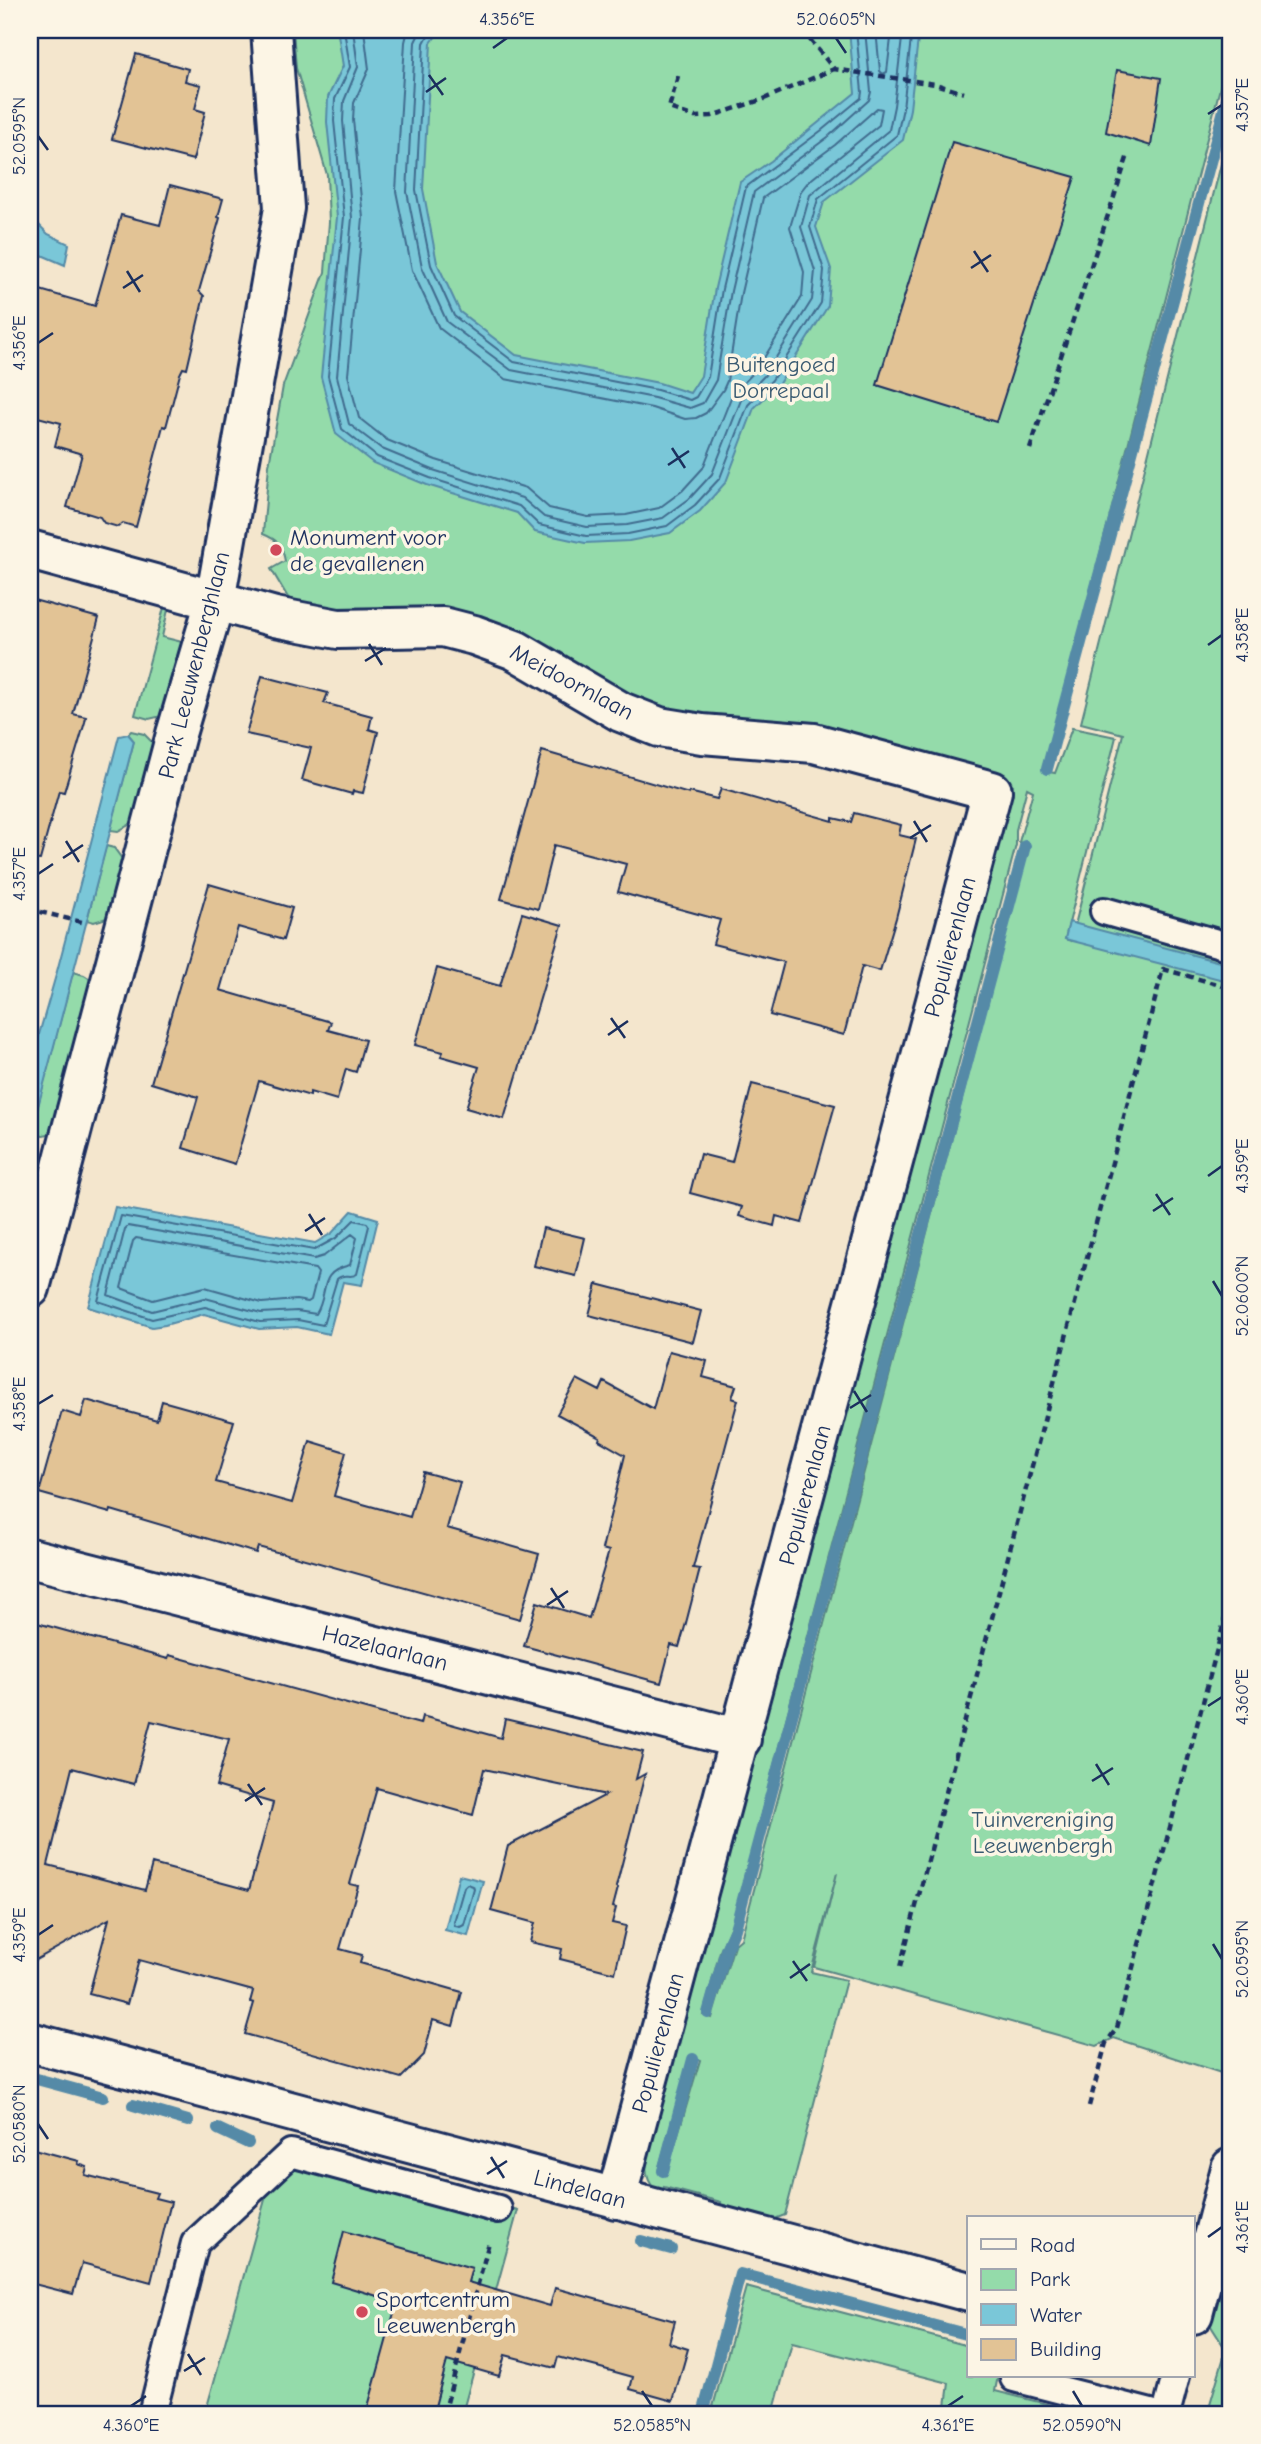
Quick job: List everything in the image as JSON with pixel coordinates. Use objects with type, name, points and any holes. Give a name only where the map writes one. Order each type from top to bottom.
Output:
[{"type":"street","name":"Park Leeuwenberghlaan","points":[[30,1288],[176,734],[215,601],[284,208],[271,30]]},
{"type":"street","name":"Meidoornlaan","points":[[30,550],[275,617],[338,629],[443,627],[515,650],[621,712],[659,726],[702,734],[814,743],[992,791]]},
{"type":"street","name":"Populierenlaan","points":[[616,2199],[992,791]]},
{"type":"street","name":"Hazelaarlaan","points":[[30,1558],[741,1739]]},
{"type":"street","name":"Lindelaan","points":[[30,2042],[967,2291]]},
{"type":"street","points":[[1194,2310],[1231,2168]]},
{"type":"lane","points":[[1104,911],[1231,947]]},
{"type":"lane","points":[[152,2414],[195,2243],[291,2153],[498,2209]]},
{"type":"lane","points":[[1014,2378],[1155,2414]]},
{"type":"lane","points":[[1166,2414],[1175,2378]]},
{"type":"path","points":[[802,30],[837,70]]},
{"type":"path","points":[[678,76],[669,108],[695,117],[712,116],[764,99],[837,70],[934,84],[964,93]]},
{"type":"path","points":[[1030,449],[1128,155]]},
{"type":"path","points":[[40,912],[89,924]]},
{"type":"path","points":[[900,1967],[1163,969],[1231,988]]},
{"type":"path","points":[[1089,2106],[1107,2043],[1117,2028],[1231,1596]]},
{"type":"path","points":[[444,2414],[498,2209]]},
{"type":"green space","points":[[293,30],[1231,30],[1231,45],[1044,771],[1055,773],[1072,728],[1116,737],[1065,939],[1071,941],[1123,734],[1081,723],[1231,124],[1231,2060],[1227,2075],[1114,2038],[1097,2046],[814,1967],[837,1873],[811,1972],[846,1980],[785,2215],[772,2220],[719,2210],[721,2202],[664,2187],[662,2196],[649,2180],[647,2161],[1013,785],[802,727],[651,710],[347,615],[293,606],[271,569],[285,561],[282,551],[276,541],[263,534],[269,465],[283,386],[325,272],[329,222],[327,175],[296,68]],"holes":[[[1027,788],[1033,791],[1019,842],[1029,845],[741,1939],[734,1945],[712,2018],[703,2015],[720,1951],[733,1921],[1016,845],[1016,830]],[[690,2056],[700,2060],[666,2175],[658,2171]]]},
{"type":"green space","points":[[165,604],[169,605],[162,637],[182,642],[162,716],[149,719],[135,715]]},
{"type":"green space","points":[[131,731],[144,734],[155,745],[136,821],[118,831],[110,830],[134,741],[128,734]]},
{"type":"green space","points":[[106,846],[114,848],[125,863],[110,917],[94,922],[87,920]]},
{"type":"green space","points":[[73,972],[95,982],[54,1133],[30,1135]]},
{"type":"green space","name":"Sportcentrum Leeuwenbergh","points":[[280,2146],[518,2210],[462,2414],[205,2414]]},
{"type":"green space","points":[[1231,2240],[1231,2315],[1223,2345],[1209,2323]]},
{"type":"green space","points":[[746,2287],[967,2345],[967,2378],[998,2378],[995,2391],[1086,2414],[945,2414],[949,2383],[792,2343],[773,2414],[711,2414]]},
{"type":"green space","points":[[1231,2333],[1231,2414],[1207,2414]]},
{"type":"water","points":[[335,30],[440,30],[431,43],[423,189],[437,263],[460,312],[516,355],[659,383],[690,393],[701,376],[715,288],[740,182],[771,161],[855,93],[849,30],[919,30],[910,109],[903,140],[824,202],[816,227],[831,269],[828,306],[778,385],[754,408],[726,482],[700,511],[670,533],[629,541],[585,543],[535,532],[517,513],[427,485],[373,463],[336,434],[321,377],[337,217],[327,122],[328,97],[343,66]]},
{"type":"water","points":[[32,218],[48,234],[69,244],[65,265],[30,250]]},
{"type":"water","points":[[128,734],[134,741],[30,1137],[30,1066],[119,736]]},
{"type":"water","points":[[1069,922],[1231,965],[1231,982],[1065,939]]},
{"type":"water","points":[[115,1207],[315,1243],[332,1233],[352,1211],[378,1219],[362,1285],[343,1282],[329,1334],[297,1327],[259,1329],[204,1314],[152,1327],[88,1307]]},
{"type":"water","points":[[459,1875],[483,1881],[468,1936],[445,1930]]},
{"type":"building","points":[[136,54],[188,69],[185,81],[201,85],[195,109],[205,112],[193,160],[112,139]]},
{"type":"building","points":[[1117,70],[1161,78],[1151,146],[1106,132]]},
{"type":"building","points":[[952,142],[1075,177],[996,422],[877,385]]},
{"type":"building","points":[[170,185],[223,199],[199,291],[204,296],[187,369],[183,368],[180,374],[166,427],[163,426],[136,527],[123,523],[118,527],[104,523],[100,517],[67,507],[82,454],[55,446],[61,423],[30,415],[30,287],[95,306],[121,215],[160,225]]},
{"type":"building","points":[[30,599],[99,618],[73,714],[86,717],[85,722],[64,792],[59,791],[40,860],[30,859]]},
{"type":"building","points":[[262,676],[328,693],[324,703],[372,716],[369,729],[378,732],[363,793],[353,791],[352,794],[302,780],[311,748],[246,734]]},
{"type":"building","points":[[542,751],[689,794],[717,799],[721,789],[833,821],[833,818],[851,822],[854,813],[901,825],[899,835],[916,839],[880,971],[862,966],[844,1035],[770,1015],[784,962],[713,944],[720,920],[618,892],[626,864],[554,845],[538,909],[501,899]]},
{"type":"building","points":[[209,884],[292,908],[283,940],[238,927],[220,990],[331,1022],[328,1030],[365,1040],[356,1072],[346,1069],[337,1100],[310,1092],[310,1096],[259,1081],[235,1164],[183,1148],[198,1097],[151,1083]]},
{"type":"building","points":[[522,913],[562,925],[504,1119],[466,1108],[479,1067],[441,1056],[443,1052],[415,1045],[437,968],[500,986]]},
{"type":"building","points":[[752,1084],[835,1105],[802,1223],[776,1216],[774,1226],[739,1216],[742,1207],[690,1193],[700,1154],[732,1162]]},
{"type":"building","points":[[543,1228],[585,1238],[576,1276],[534,1266]]},
{"type":"building","points":[[597,1284],[701,1311],[693,1342],[589,1315]]},
{"type":"building","points":[[669,1351],[707,1361],[703,1377],[736,1386],[732,1398],[738,1400],[693,1568],[700,1569],[686,1623],[679,1647],[671,1645],[661,1683],[524,1646],[537,1602],[589,1618],[609,1551],[602,1549],[625,1455],[599,1440],[600,1437],[557,1414],[577,1379],[600,1391],[604,1382],[653,1409]]},
{"type":"building","points":[[86,1400],[157,1420],[162,1401],[234,1421],[216,1482],[292,1503],[310,1441],[346,1452],[334,1496],[410,1517],[423,1472],[460,1482],[447,1528],[539,1554],[520,1619],[280,1552],[258,1547],[256,1553],[111,1510],[110,1513],[39,1493],[62,1411],[81,1417]]},
{"type":"building","points":[[30,1621],[168,1659],[169,1655],[420,1724],[422,1716],[501,1738],[505,1719],[643,1752],[636,1779],[645,1774],[613,1907],[616,1908],[612,1923],[626,1926],[615,1973],[560,1959],[562,1949],[530,1942],[535,1923],[491,1911],[508,1846],[606,1795],[484,1769],[473,1815],[377,1788],[350,1884],[358,1886],[340,1949],[362,1955],[360,1963],[462,1992],[453,2026],[433,2020],[424,2055],[401,2078],[245,2034],[254,2003],[250,2002],[253,1991],[139,1960],[127,2004],[89,1994],[109,1919],[30,1963]],"holes":[[[151,1721],[229,1739],[216,1786],[273,1803],[249,1890],[152,1864],[145,1890],[48,1865],[72,1768],[134,1784]]]},
{"type":"building","points":[[30,2148],[79,2161],[78,2164],[87,2167],[85,2175],[157,2193],[155,2198],[171,2202],[151,2282],[82,2263],[73,2294],[30,2283]]},
{"type":"building","points":[[344,2231],[472,2268],[468,2282],[550,2306],[555,2288],[675,2321],[669,2343],[688,2349],[673,2401],[630,2389],[633,2377],[597,2367],[558,2357],[555,2368],[505,2355],[499,2376],[447,2361],[433,2414],[366,2414],[397,2302],[331,2282]]},
{"type":"waterway","points":[[1047,769],[1231,84]]},
{"type":"waterway","points":[[708,2013],[727,1947],[735,1929],[1025,846]]},
{"type":"waterway","points":[[663,2171],[693,2059]]},
{"type":"waterway","points":[[33,2078],[103,2097]]},
{"type":"waterway","points":[[133,2105],[188,2121]]},
{"type":"waterway","points":[[218,2129],[248,2143]]},
{"type":"waterway","points":[[641,2241],[671,2249]]},
{"type":"waterway","points":[[703,2414],[740,2274],[967,2334]]},
{"type":"place","name":"Monument voor de gevallenen","points":[[276,550]]},
{"type":"place","name":"Sportcentrum Leeuwenbergh","points":[[362,2312]]},
{"type":"park label","name":"Buitengoed Dorrepaal","points":[[781,377]]},
{"type":"park label","name":"Tuinvereniging Leeuwenbergh","points":[[1043,1832]]}]
